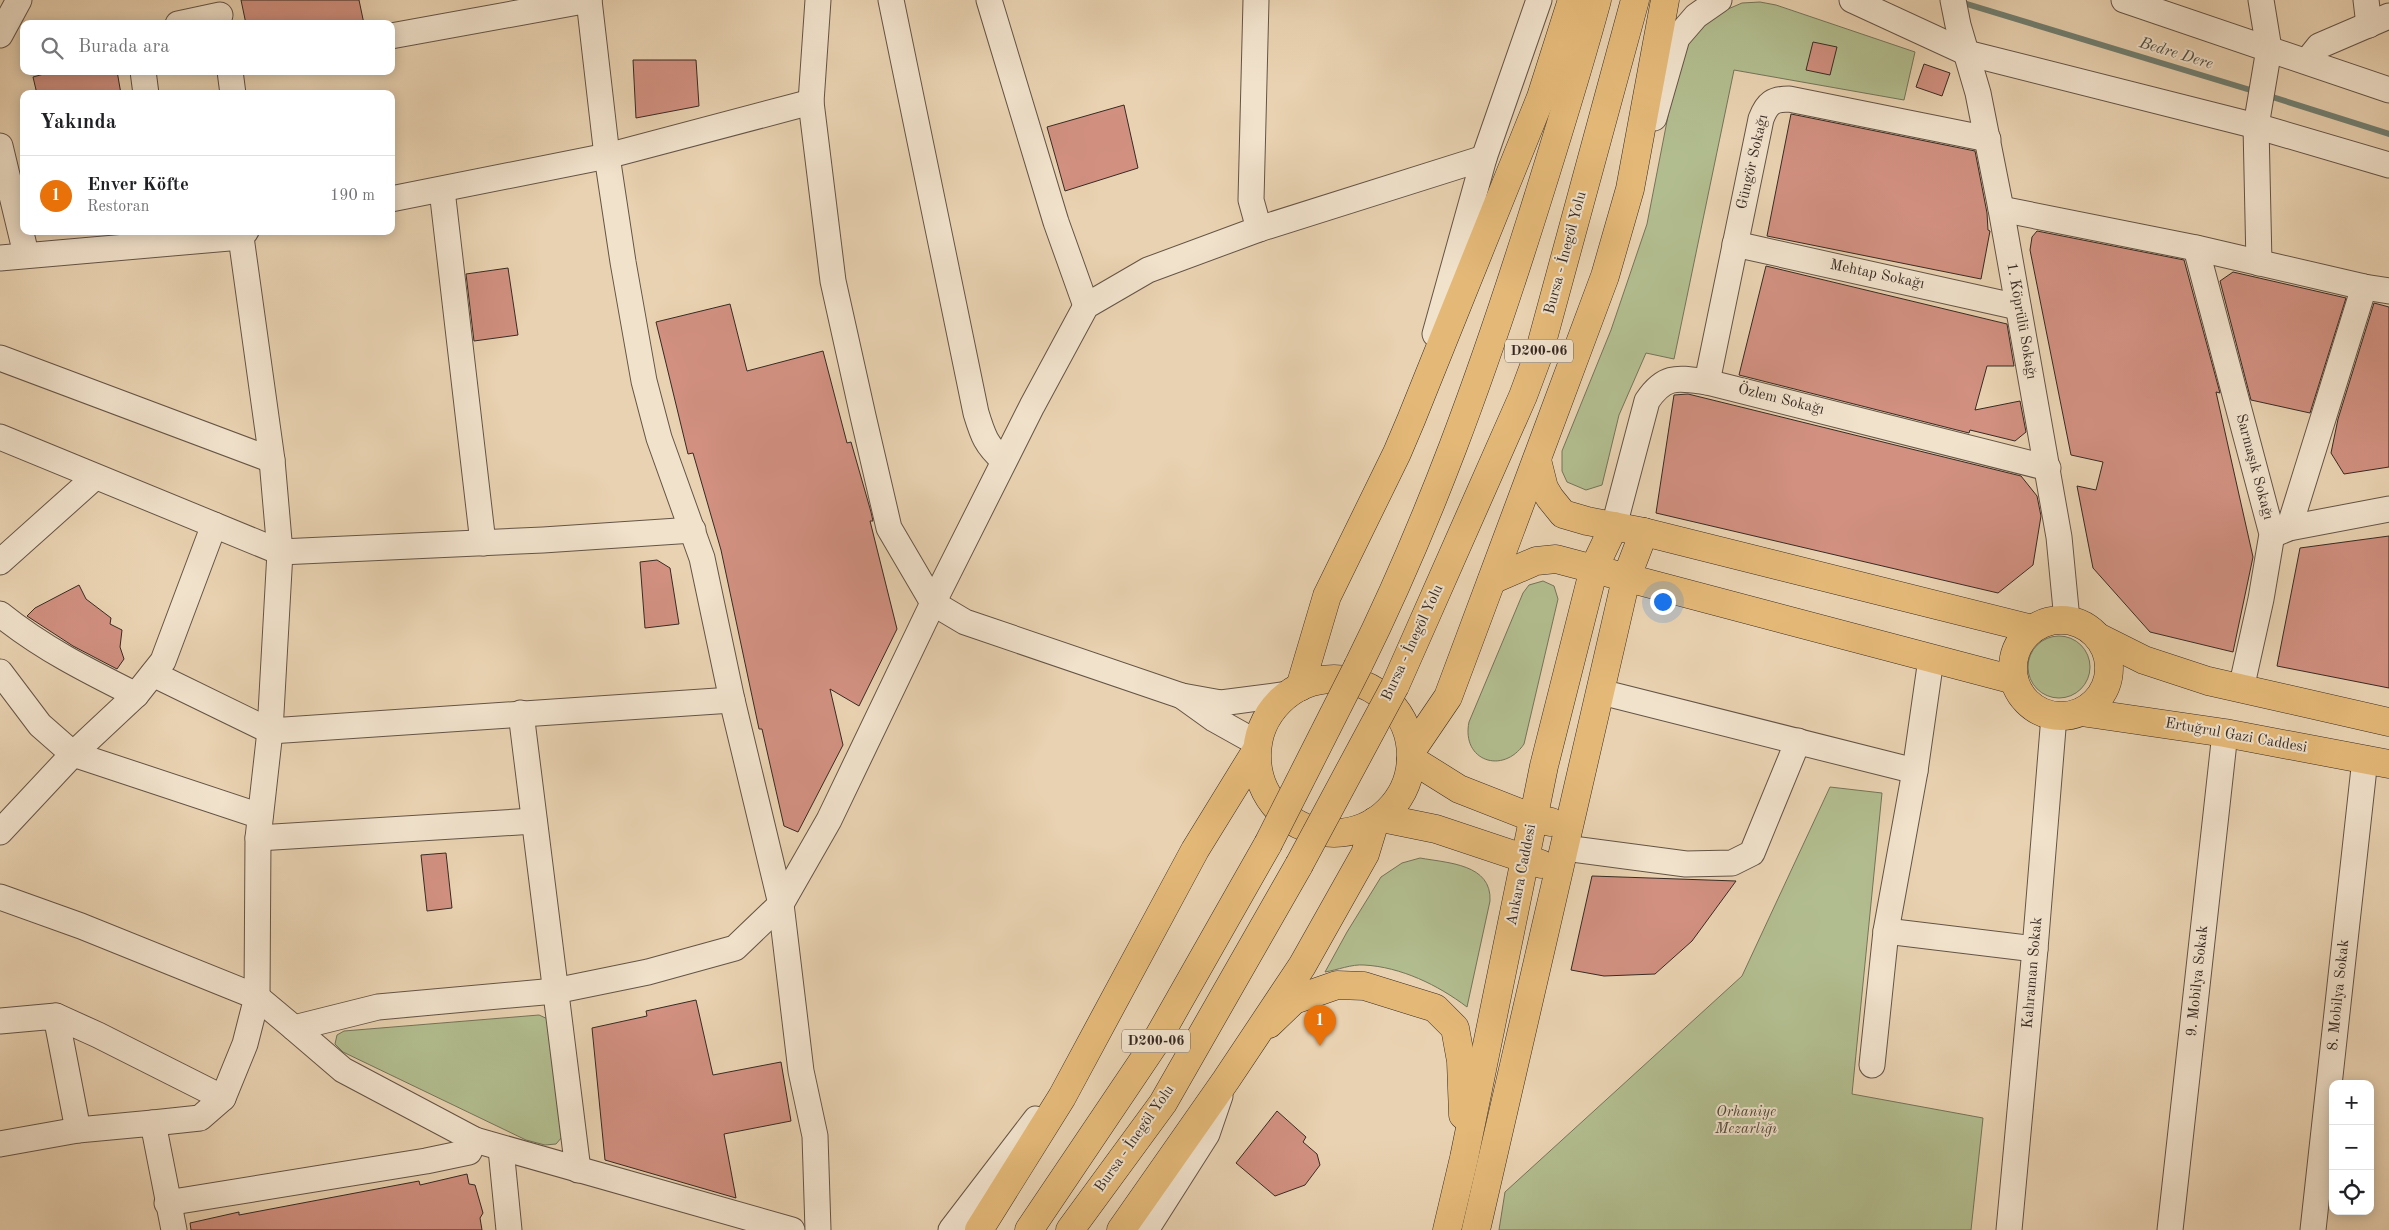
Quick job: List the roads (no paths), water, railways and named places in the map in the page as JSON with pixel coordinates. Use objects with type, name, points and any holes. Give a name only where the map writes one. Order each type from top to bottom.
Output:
[{"type":"main road","points":[[1294,691],[1327,596],[1397,453],[1541,97],[1572,0]]},
{"type":"main road","name":"D200-06","points":[[1029,1230],[1155,1043],[1268,844],[1384,613],[1438,485],[1493,339],[1578,69],[1597,0]]},
{"type":"main road","name":"Bursa - İnegöl Yolu","points":[[1070,1230],[1163,1103],[1300,865],[1395,686],[1523,396],[1539,353],[1635,0]]},
{"type":"main road","points":[[1411,754],[1448,697],[1605,276],[1633,171],[1665,0]]},
{"type":"main road","points":[[1537,460],[1547,493],[1563,514],[1644,532],[2032,629]]},
{"type":"main road","name":"Ankara Caddesi","points":[[1447,1230],[1464,1158],[1533,818],[1563,685],[1594,568],[1614,526]]},
{"type":"main road","points":[[1476,1230],[1626,579],[1644,532]]},
{"type":"main road","points":[[1492,580],[1536,561],[1556,559],[2014,680]]},
{"type":"main road","points":[[2098,637],[2106,650],[2109,664],[2108,679],[2103,692],[2094,704],[2082,712],[2068,716],[2054,716],[2040,712],[2028,704],[2019,693],[2014,680],[2013,665],[2015,652],[2022,639],[2032,629],[2049,622],[2067,620],[2079,623],[2098,637],[2144,660],[2174,670],[2241,689],[2389,722]]},
{"type":"main road","points":[[979,1230],[1057,1105],[1196,850],[1256,747],[1261,726],[1275,704],[1294,691],[1320,679],[1346,679],[1370,687],[1391,703],[1405,724],[1411,754],[1409,775],[1399,798],[1379,819],[1360,830],[1334,834],[1309,830],[1287,819],[1269,800],[1258,777],[1256,747]]},
{"type":"main road","name":"Ertuğrul Gazi Caddesi","points":[[2082,712],[2225,733],[2377,762]]},
{"type":"main road","points":[[1411,754],[1459,789],[1533,818],[1565,848]]},
{"type":"main road","points":[[1379,819],[1436,829],[1525,860],[1565,848]]},
{"type":"main road","points":[[1121,1230],[1226,1080],[1302,966],[1364,854],[1379,819]]},
{"type":"main road","points":[[1255,1037],[1294,1000],[1337,985],[1364,986],[1435,1008],[1455,1028],[1461,1062],[1464,1158]]},
{"type":"street","points":[[395,35],[589,0],[607,156],[644,381],[659,438],[702,558],[732,700],[781,904],[801,1070],[815,1136],[818,1230]]},
{"type":"street","points":[[818,0],[811,102],[833,281],[890,528],[933,603],[965,622],[1182,696],[1221,703],[1294,691]]},
{"type":"street","points":[[891,0],[976,413],[983,437],[989,447],[1004,461]]},
{"type":"street","points":[[988,0],[1056,222],[1086,306]]},
{"type":"street","points":[[1256,0],[1251,200],[1259,229]]},
{"type":"street","points":[[1411,420],[1484,158],[1540,0]]},
{"type":"street","points":[[1633,171],[1646,148],[1677,38],[1696,16],[1719,0]]},
{"type":"street","points":[[1852,0],[1967,53],[2257,119],[2389,165]]},
{"type":"street","name":"1. Köprülü Sokağı","points":[[1953,0],[1988,139],[2001,208],[2062,553],[2067,620]]},
{"type":"street","points":[[2124,0],[2268,56],[2307,61],[2389,90]]},
{"type":"street","points":[[2259,264],[2257,119],[2268,56],[2261,0]]},
{"type":"street","points":[[2307,61],[2319,46],[2379,20],[2366,0]]},
{"type":"street","points":[[193,20],[219,13]]},
{"type":"street","points":[[144,75],[145,90]]},
{"type":"street","points":[[231,75],[232,90]]},
{"type":"street","name":"Güngör Sokağı","points":[[1707,382],[1761,119],[1766,107],[1772,101],[1790,99],[1988,139]]},
{"type":"street","points":[[395,198],[607,156],[811,102]]},
{"type":"street","points":[[0,146],[20,229]]},
{"type":"street","points":[[294,1028],[378,1007],[555,991],[648,972],[735,948],[781,904],[829,820],[933,603],[1004,461],[1086,306],[1148,270],[1259,229],[1484,158]]},
{"type":"street","points":[[442,190],[483,543]]},
{"type":"street","points":[[2001,208],[2196,248],[2259,264],[2389,291]]},
{"type":"street","points":[[21,235],[26,254]]},
{"type":"street","points":[[0,258],[233,235]]},
{"type":"street","points":[[0,1144],[78,1130],[200,1118],[222,1098],[245,1044],[257,997],[259,827],[270,731],[280,552],[272,460],[244,235]]},
{"type":"street","name":"Mehtap Sokağı","points":[[1735,244],[2018,307]]},
{"type":"street","name":"Sarmaşık Sokağı","points":[[2196,248],[2280,531],[2261,599],[2241,689]]},
{"type":"street","points":[[2364,287],[2280,531],[2389,510]]},
{"type":"street","points":[[0,358],[272,460]]},
{"type":"street","name":"Özlem Sokağı","points":[[1614,526],[1647,401],[1669,379],[1678,378],[1707,382],[2048,468]]},
{"type":"street","points":[[0,437],[280,552],[483,543],[692,530]]},
{"type":"street","points":[[0,562],[95,477]]},
{"type":"street","points":[[0,832],[73,754],[136,694],[163,662],[214,526]]},
{"type":"street","points":[[0,614],[22,633],[58,656],[136,694]]},
{"type":"street","points":[[1872,1065],[1886,931],[1915,771],[1931,659]]},
{"type":"street","points":[[0,672],[40,725],[73,754],[259,827],[534,821]]},
{"type":"street","points":[[153,674],[270,731],[732,700]]},
{"type":"street","points":[[1601,692],[1915,771]]},
{"type":"street","points":[[1182,696],[1256,747]]},
{"type":"street","points":[[521,713],[578,1170]]},
{"type":"street","name":"Kahraman Sokak","points":[[2009,1230],[2036,949],[2054,716]]},
{"type":"street","name":"9. Mobilya Sokak","points":[[2170,1230],[2225,733]]},
{"type":"street","points":[[1565,848],[1686,864],[1732,863],[1752,853],[1798,741]]},
{"type":"street","name":"8. Mobilya Sokak","points":[[2313,1230],[2377,762]]},
{"type":"street","points":[[0,897],[81,926],[257,997],[343,1070],[475,1140],[792,1230]]},
{"type":"street","points":[[1886,931],[2036,949]]},
{"type":"street","points":[[0,1021],[56,1016],[98,1034],[222,1098]]},
{"type":"street","points":[[56,1016],[78,1130]]},
{"type":"street","points":[[951,1230],[1083,1058]]},
{"type":"street","points":[[1146,1230],[1207,1134],[1226,1080]]},
{"type":"street","points":[[154,1123],[167,1203],[174,1230]]},
{"type":"street","points":[[167,1203],[426,1161],[469,1152],[475,1140]]},
{"type":"street","points":[[501,1148],[509,1230]]},
{"type":"waterway","name":"Bedre Dere","points":[[1960,2],[2257,92]]},
{"type":"waterway","name":"Bedre Dere","points":[[2266,95],[2389,134]]},
{"type":"place","name":"Enver Köfte","points":[[1320,1046]]},
{"type":"park label","name":"Orhaniye Mezarlığı","points":[[1746,1120]]}]
